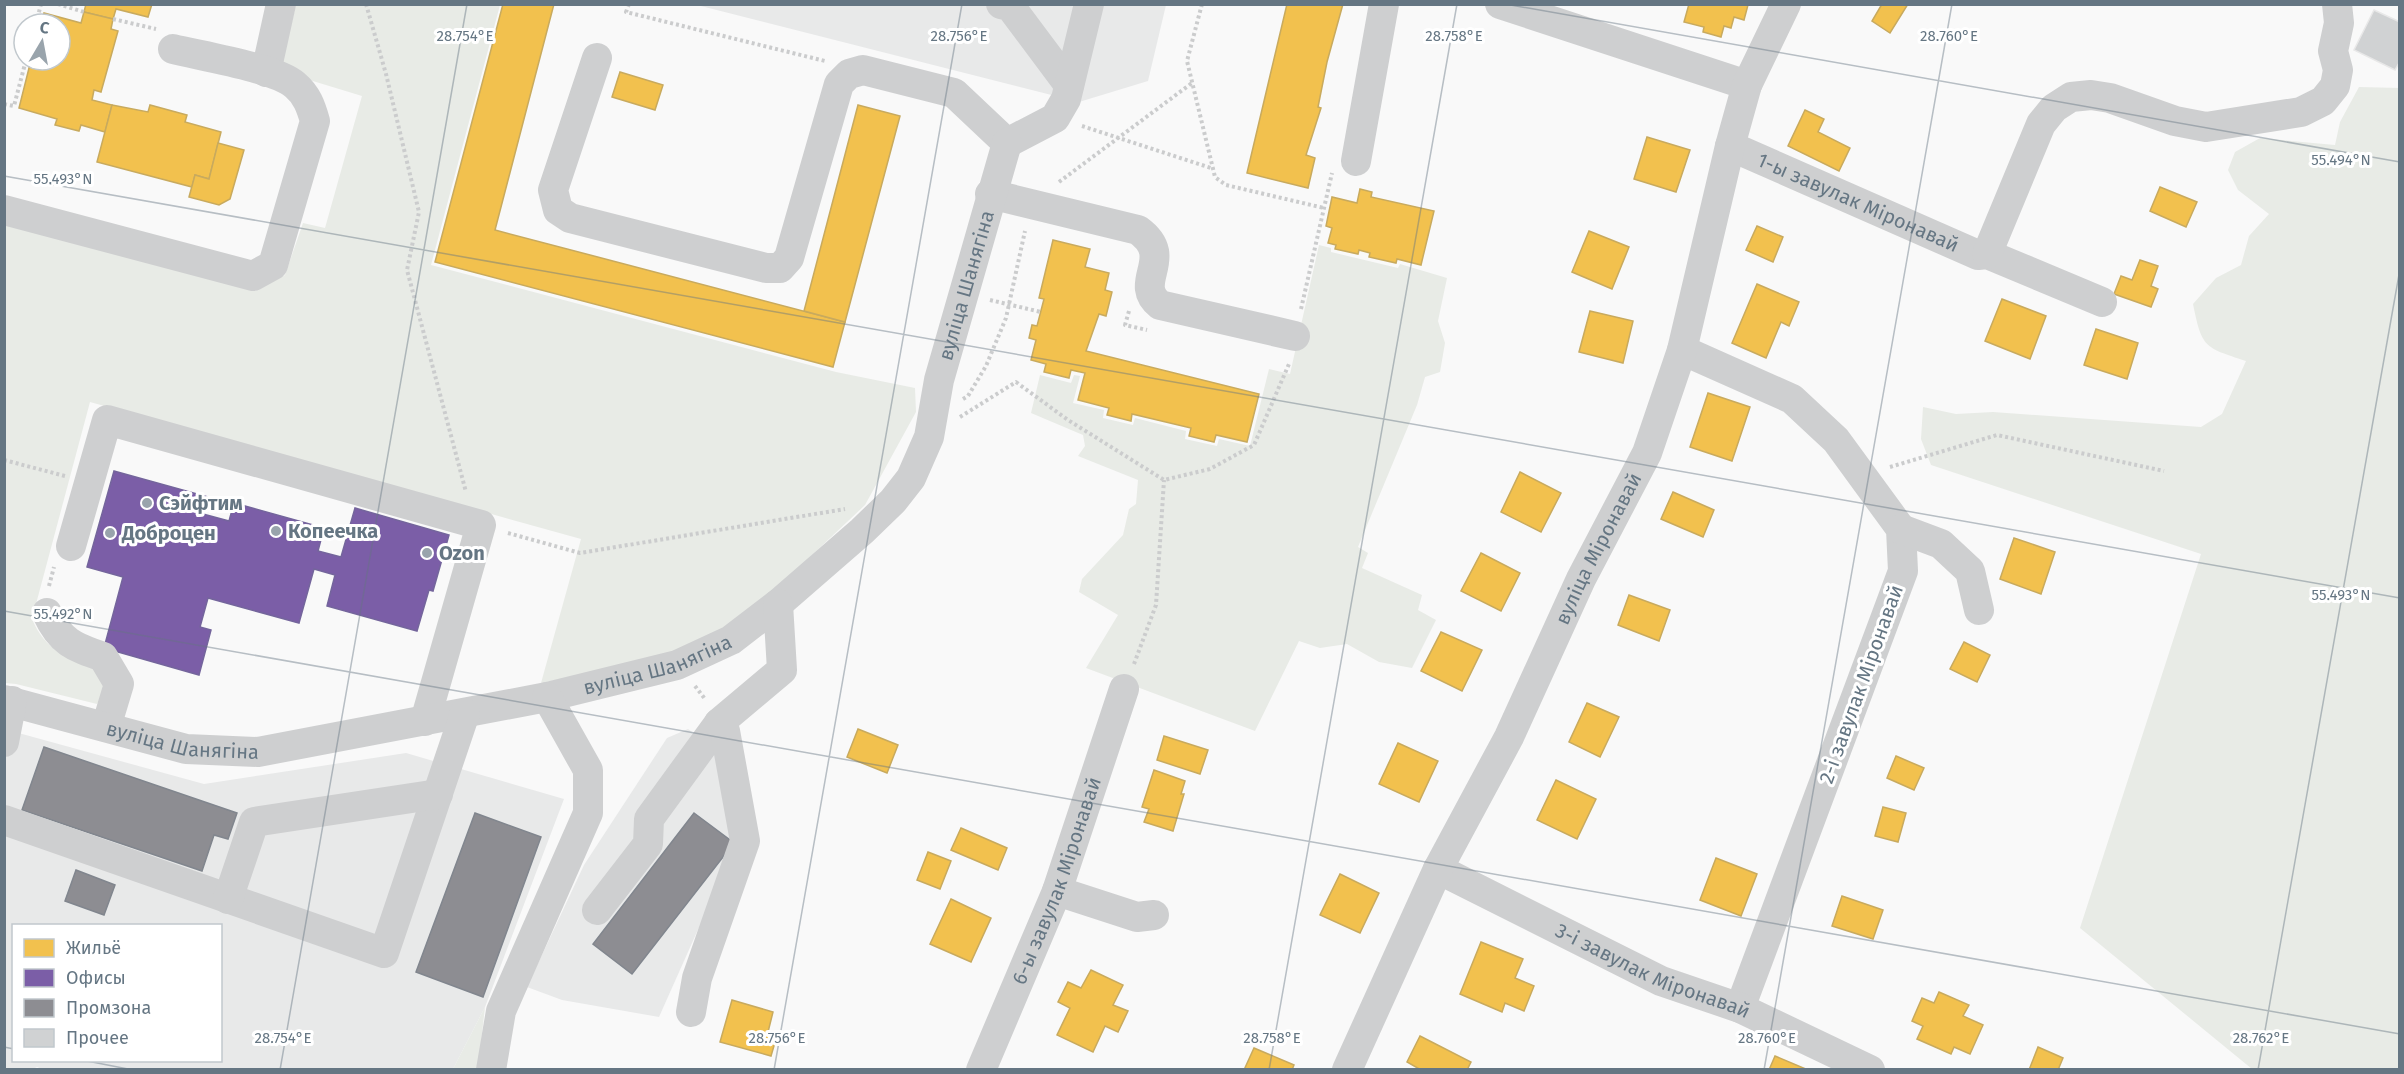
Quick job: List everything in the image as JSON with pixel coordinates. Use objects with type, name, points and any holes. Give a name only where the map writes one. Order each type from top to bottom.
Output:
[{"type":"street","points":[[266,72],[281,4]]},
{"type":"street","points":[[597,58],[553,190],[558,210],[570,218],[766,268],[780,268],[789,258],[838,84],[849,74],[863,70],[954,93],[1007,143],[1055,118],[1066,99],[1089,4]]},
{"type":"street","points":[[1345,162],[1384,4]]},
{"type":"street","points":[[1500,4],[1747,86]]},
{"type":"street","points":[[1987,254],[2041,124],[2055,108],[2071,97],[2091,95],[2110,98],[2175,121],[2206,127],[2301,112],[2323,101],[2335,86],[2338,69],[2333,51],[2339,22],[2337,4]]},
{"type":"street","points":[[1008,5],[1069,85]]},
{"type":"street","name":"вуліца Міронавай","points":[[1347,1070],[1438,869],[1509,737],[1581,579],[1647,453],[1682,350],[1730,146],[1747,86],[1780,12]]},
{"type":"street","points":[[4,210],[253,276],[273,265],[315,122],[310,103],[294,84],[266,72],[173,49]]},
{"type":"street","name":"вуліца Шанягіна","points":[[8,700],[186,749],[258,752],[547,697],[677,665],[731,640],[778,604],[893,501],[911,478],[929,437],[939,380],[990,194],[1007,143]]},
{"type":"street","name":"1-ы завулак Міронавай","points":[[1730,146],[1978,255],[1987,254],[2102,302]]},
{"type":"street","points":[[990,194],[1138,230],[1148,236],[1154,246],[1156,257],[1149,288],[1151,298],[1160,305],[1292,350]]},
{"type":"street","points":[[1682,350],[1792,399],[1836,440],[1864,475],[1901,529],[1941,544],[1970,571],[1979,610]]},
{"type":"street","points":[[71,546],[107,420],[471,522],[425,721]]},
{"type":"street","name":"2-і завулак Міронавай","points":[[1740,1008],[1903,570],[1901,529]]},
{"type":"street","points":[[597,910],[648,844],[649,819],[719,723],[782,670],[778,604]]},
{"type":"street","points":[[47,613],[54,630],[73,647],[103,657],[119,684],[106,727]]},
{"type":"street","name":"6-ы завулак Міронавай","points":[[981,1070],[1057,891],[1124,689]]},
{"type":"street","points":[[491,1070],[501,1011],[588,813],[588,770],[547,697]]},
{"type":"street","points":[[4,742],[8,700]]},
{"type":"street","points":[[4,820],[384,953],[465,713]]},
{"type":"street","points":[[691,1012],[696,978],[745,841],[725,731],[719,723]]},
{"type":"street","points":[[228,899],[254,822],[438,794]]},
{"type":"street","name":"3-і завулак Міронавай","points":[[1438,869],[1661,981],[1740,1008],[1870,1070]]},
{"type":"street","points":[[1057,891],[1137,917],[1154,915]]},
{"type":"path","points":[[58,4],[84,12]]},
{"type":"path","points":[[366,4],[387,74],[419,213],[407,270],[467,489],[471,522],[580,553],[846,509]]},
{"type":"path","points":[[629,4],[626,12],[863,70]]},
{"type":"path","points":[[1202,4],[1187,61],[1215,177],[1226,185],[1324,208]]},
{"type":"path","points":[[4,104],[14,106],[23,72]]},
{"type":"path","points":[[1029,203],[1192,83]]},
{"type":"path","points":[[1055,118],[1211,168]]},
{"type":"path","points":[[929,437],[1016,382],[1068,420],[1164,480],[1210,469],[1254,445],[1292,350],[1324,208],[1345,162]]},
{"type":"path","points":[[963,294],[1041,312]]},
{"type":"path","points":[[1131,304],[1125,325],[1158,333]]},
{"type":"path","points":[[1278,362],[1292,350]]},
{"type":"path","points":[[1864,475],[1997,435],[2164,471]]},
{"type":"path","points":[[4,460],[89,482]]},
{"type":"path","points":[[1124,689],[1156,605],[1164,480]]},
{"type":"path","points":[[47,613],[45,600],[57,554],[71,546]]},
{"type":"path","points":[[677,665],[707,702],[719,723]]},
{"type":"shaded area","points":[[296,5],[500,5],[431,265],[836,372],[915,388],[916,412],[865,505],[774,591],[726,627],[671,653],[618,668],[541,683],[581,539],[90,402],[32,619],[37,630],[50,646],[67,657],[98,669],[108,688],[97,704],[5,683],[4,223],[255,291],[285,275],[303,223],[325,228],[362,96],[280,71]]},
{"type":"shaded area","points":[[697,5],[1166,5],[1148,81],[1079,102]]},
{"type":"shaded area","points":[[2359,87],[2400,88],[2399,1069],[2252,1069],[2080,928],[2201,554],[1931,465],[1921,439],[1923,407],[1956,414],[1993,412],[2201,427],[2222,414],[2246,361],[2207,344],[2199,330],[2193,304],[2216,278],[2241,265],[2249,236],[2269,214],[2238,190],[2228,170],[2235,152],[2260,138],[2335,145],[2340,122]]},
{"type":"shaded area","points":[[1319,245],[1331,248],[1331,252],[1398,268],[1400,264],[1447,278],[1438,321],[1445,343],[1440,372],[1425,377],[1417,405],[1358,547],[1368,553],[1362,568],[1422,595],[1418,610],[1436,620],[1412,668],[1379,662],[1347,644],[1320,648],[1299,641],[1255,731],[1086,668],[1118,615],[1079,592],[1082,579],[1123,535],[1129,509],[1136,504],[1138,480],[1078,456],[1085,446],[1083,435],[1031,413],[1040,375],[1071,383],[1074,375],[1080,376],[1073,403],[1104,410],[1103,418],[1133,425],[1135,418],[1186,431],[1185,439],[1217,446],[1219,439],[1250,446],[1269,369],[1290,374]]},
{"type":"shaded area","points":[[4,729],[204,784],[406,753],[564,799],[485,1007],[453,1069],[44,1070],[37,1067],[5,1069]]},
{"type":"shaded area","points":[[688,729],[715,749],[737,842],[659,1017],[562,1000],[527,987],[584,865],[667,738]]},
{"type":"shaded area","points":[[485,1007],[478,1069],[453,1069]]},
{"type":"building: Жильё","points":[[86,4],[152,4],[148,17],[116,9],[113,19],[84,12]]},
{"type":"building: Жильё","points":[[503,4],[554,4],[495,230],[845,322],[833,367],[435,262]]},
{"type":"building: Жильё","points":[[1287,4],[1343,4],[1327,62],[1318,107],[1321,108],[1306,155],[1315,158],[1308,188],[1247,173]]},
{"type":"building: Жильё","points":[[1689,4],[1748,5],[1744,20],[1734,17],[1731,28],[1724,26],[1721,37],[1703,32],[1704,27],[1684,22]]},
{"type":"building: Жильё","points":[[1882,4],[1908,4],[1890,33],[1872,21]]},
{"type":"building: Жильё","points":[[84,12],[113,19],[111,29],[118,31],[101,92],[94,90],[92,100],[112,105],[105,132],[81,125],[79,131],[55,125],[57,119],[19,108],[28,72],[72,72],[72,21],[81,23]]},
{"type":"building: Жильё","points":[[620,72],[663,85],[655,110],[612,97]]},
{"type":"building: Жильё","points":[[112,105],[148,112],[150,105],[187,115],[185,122],[221,132],[209,179],[195,175],[192,187],[97,162]]},
{"type":"building: Жильё","points":[[858,105],[900,116],[845,322],[804,311]]},
{"type":"building: Жильё","points":[[1805,110],[1824,119],[1818,132],[1850,148],[1839,171],[1788,146]]},
{"type":"building: Жильё","points":[[1647,137],[1690,150],[1676,192],[1634,179]]},
{"type":"building: Жильё","points":[[218,143],[244,150],[230,199],[219,205],[189,197],[195,175],[209,179]]},
{"type":"building: Жильё","points":[[2160,187],[2197,202],[2186,227],[2150,211]]},
{"type":"building: Жильё","points":[[1360,189],[1372,192],[1371,197],[1434,211],[1421,265],[1397,259],[1396,263],[1369,257],[1370,253],[1359,250],[1358,254],[1335,249],[1336,245],[1328,243],[1332,228],[1326,226],[1332,197],[1357,203]]},
{"type":"building: Жильё","points":[[1757,226],[1783,237],[1773,262],[1746,250]]},
{"type":"building: Жильё","points":[[1589,231],[1629,247],[1612,289],[1572,272]]},
{"type":"building: Жильё","points":[[1053,240],[1090,249],[1085,267],[1109,273],[1105,290],[1112,292],[1106,316],[1099,314],[1086,351],[1259,394],[1247,442],[1216,435],[1214,442],[1189,436],[1191,428],[1132,414],[1131,421],[1107,415],[1109,408],[1078,400],[1085,373],[1071,370],[1069,378],[1044,372],[1046,364],[1031,360],[1036,340],[1029,338],[1032,325],[1037,326],[1044,299],[1039,298]]},
{"type":"building: Жильё","points":[[2140,260],[2158,266],[2151,286],[2158,289],[2151,307],[2114,294],[2121,276],[2132,280]]},
{"type":"building: Жильё","points":[[1757,284],[1799,302],[1789,326],[1781,322],[1766,358],[1732,343]]},
{"type":"building: Жильё","points":[[2002,299],[2046,316],[2030,359],[1985,341]]},
{"type":"building: Жильё","points":[[1590,311],[1633,321],[1623,363],[1579,352]]},
{"type":"building: Жильё","points":[[2096,329],[2138,343],[2127,379],[2084,365]]},
{"type":"building: Жильё","points":[[1708,393],[1750,407],[1732,461],[1690,447]]},
{"type":"building: Жильё","points":[[1520,472],[1561,493],[1541,532],[1501,512]]},
{"type":"building: Жильё","points":[[1673,492],[1714,510],[1703,537],[1661,519]]},
{"type":"building: Жильё","points":[[2014,538],[2055,552],[2041,594],[2000,579]]},
{"type":"building: Жильё","points":[[1481,553],[1520,573],[1501,611],[1461,591]]},
{"type":"building: Жильё","points":[[1629,595],[1670,610],[1659,641],[1618,625]]},
{"type":"building: Жильё","points":[[1441,632],[1482,650],[1462,691],[1421,671]]},
{"type":"building: Жильё","points":[[1964,642],[1990,655],[1977,682],[1950,669]]},
{"type":"building: Жильё","points":[[1587,703],[1619,717],[1600,757],[1569,742]]},
{"type":"building: Жильё","points":[[858,729],[898,745],[887,773],[847,757]]},
{"type":"building: Жильё","points":[[1164,736],[1208,750],[1200,774],[1157,760]]},
{"type":"building: Жильё","points":[[1398,743],[1438,761],[1419,802],[1379,784]]},
{"type":"building: Жильё","points":[[1896,756],[1924,768],[1914,790],[1887,778]]},
{"type":"building: Жильё","points":[[1154,770],[1185,781],[1181,794],[1184,794],[1173,831],[1144,822],[1149,809],[1142,807]]},
{"type":"building: Жильё","points":[[1556,780],[1596,799],[1577,839],[1537,820]]},
{"type":"building: Жильё","points":[[1883,807],[1906,813],[1898,842],[1875,836]]},
{"type":"building: Жильё","points":[[961,828],[1007,848],[998,870],[951,850]]},
{"type":"building: Жильё","points":[[928,852],[951,861],[940,889],[917,880]]},
{"type":"building: Жильё","points":[[1716,858],[1757,874],[1741,916],[1700,900]]},
{"type":"building: Жильё","points":[[1340,874],[1379,893],[1360,933],[1320,915]]},
{"type":"building: Жильё","points":[[1842,896],[1883,910],[1873,939],[1832,926]]},
{"type":"building: Жильё","points":[[951,899],[991,918],[971,962],[930,944]]},
{"type":"building: Жильё","points":[[1481,942],[1523,959],[1515,978],[1534,986],[1524,1011],[1505,1003],[1502,1012],[1460,994]]},
{"type":"building: Жильё","points":[[1091,970],[1123,985],[1113,1005],[1128,1011],[1118,1032],[1105,1026],[1093,1052],[1057,1035],[1070,1008],[1058,1002],[1068,982],[1081,988]]},
{"type":"building: Жильё","points":[[1939,992],[1969,1005],[1963,1016],[1983,1025],[1970,1054],[1954,1047],[1951,1054],[1917,1039],[1923,1026],[1912,1021],[1922,998],[1934,1003]]},
{"type":"building: Жильё","points":[[732,1000],[773,1012],[767,1036],[776,1039],[771,1056],[720,1042]]},
{"type":"building: Жильё","points":[[1420,1036],[1471,1062],[1467,1070],[1421,1070],[1407,1062]]},
{"type":"building: Жильё","points":[[2038,1047],[2063,1058],[2058,1070],[2029,1070]]},
{"type":"building: Жильё","points":[[1254,1048],[1294,1065],[1292,1070],[1244,1070]]},
{"type":"building: Жильё","points":[[1775,1056],[1808,1070],[1769,1070]]},
{"type":"building: Офисы","points":[[114,471],[208,497],[203,514],[229,521],[234,503],[324,528],[318,551],[341,557],[355,508],[449,535],[433,591],[429,590],[417,631],[327,606],[335,575],[314,569],[299,623],[208,598],[200,627],[211,630],[199,675],[104,648],[123,577],[87,567]]},
{"type":"building: Промзона","points":[[44,747],[237,813],[228,839],[214,835],[202,871],[22,810]]},
{"type":"building: Промзона","points":[[475,813],[541,837],[483,997],[416,972]]},
{"type":"building: Промзона","points":[[694,813],[734,843],[632,974],[593,944]]},
{"type":"building: Промзона","points":[[76,870],[115,885],[104,915],[65,901]]},
{"type":"building: Прочее","points":[[2374,10],[2400,22],[2400,61],[2395,70],[2354,50]]},
{"type":"place","name":"Сэйфтим","points":[[147,503]]},
{"type":"place","name":"Копеечка","points":[[276,531]]},
{"type":"place","name":"Доброцен","points":[[110,533]]},
{"type":"place","name":"Ozon","points":[[427,553]]}]
